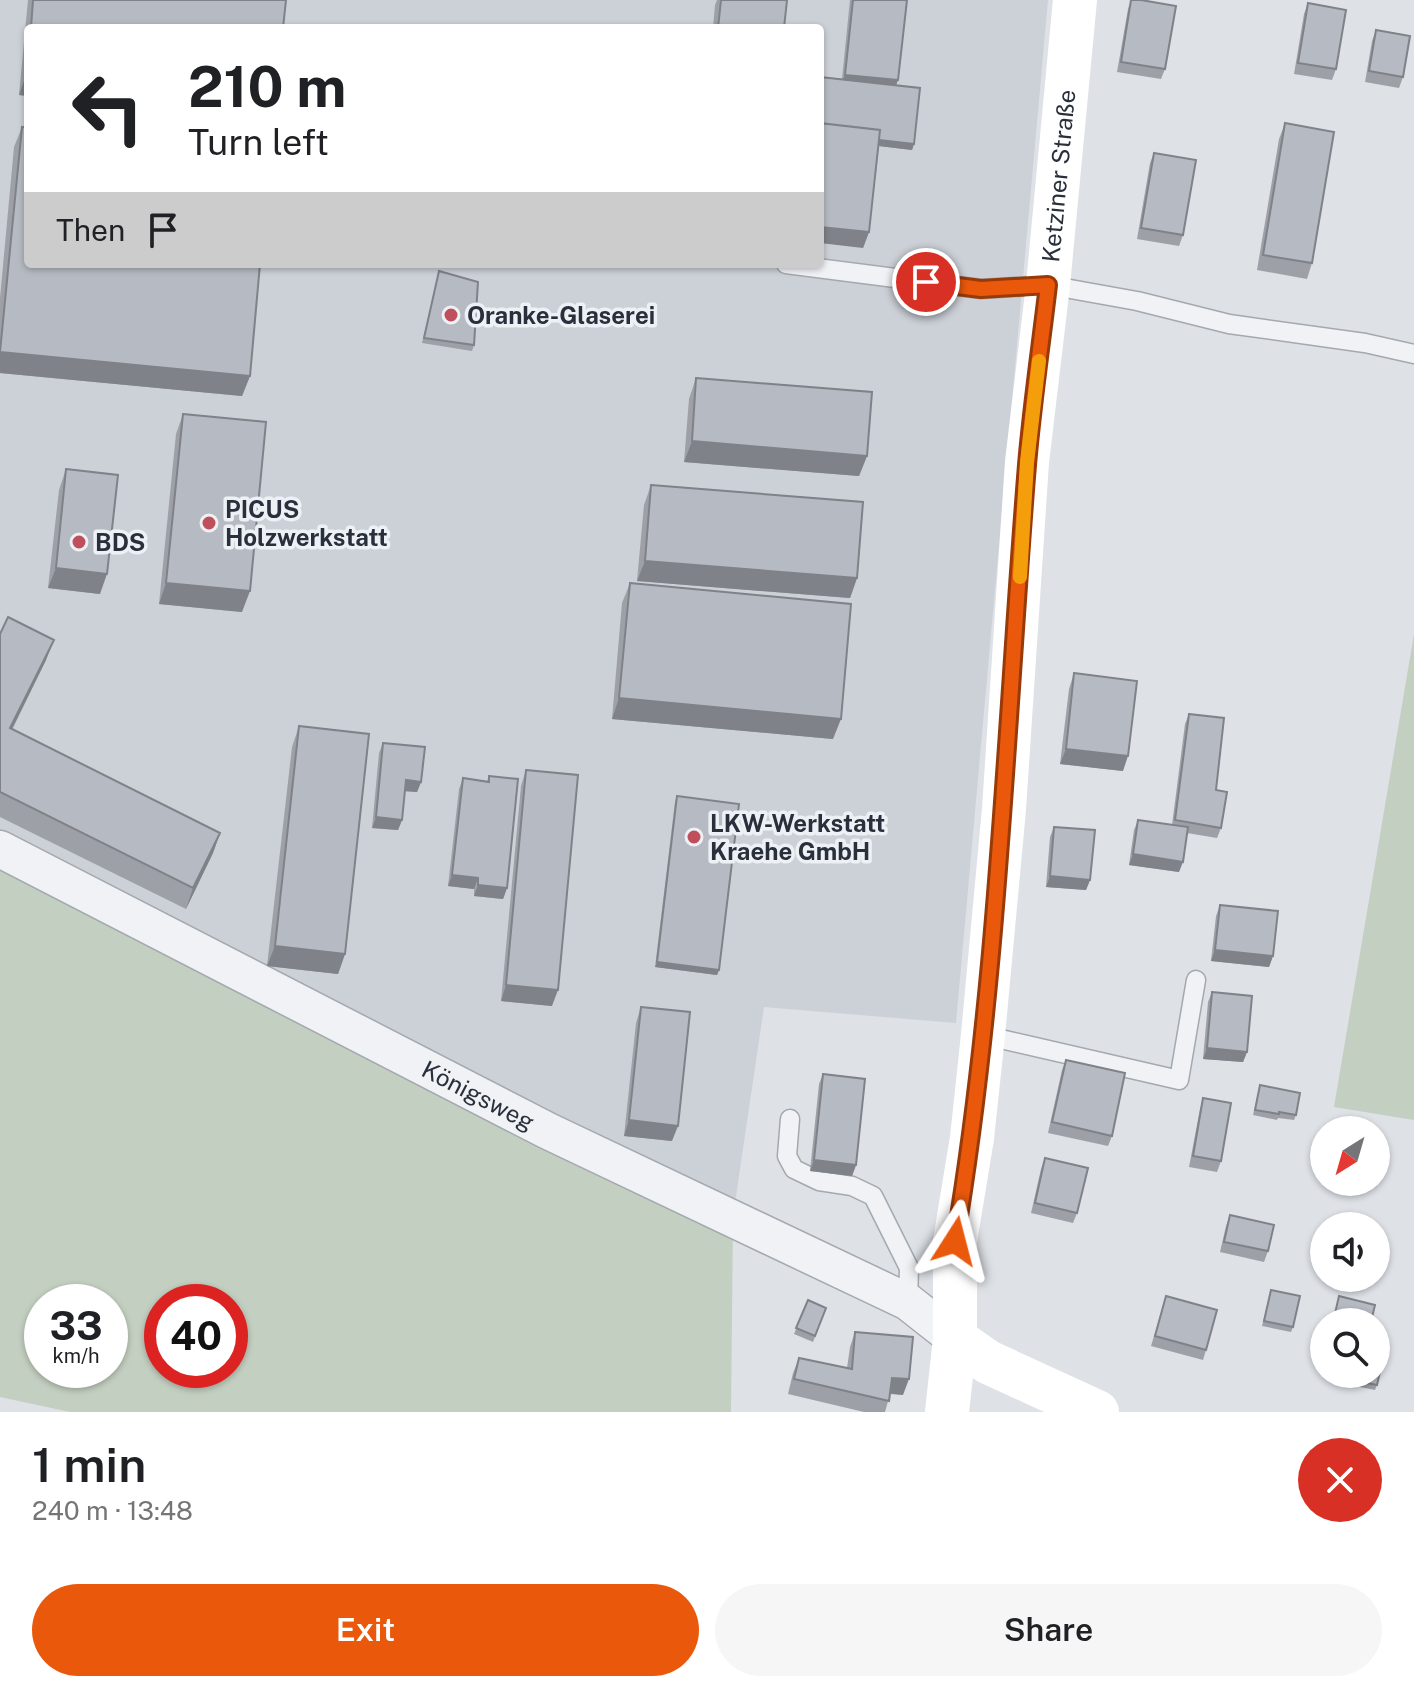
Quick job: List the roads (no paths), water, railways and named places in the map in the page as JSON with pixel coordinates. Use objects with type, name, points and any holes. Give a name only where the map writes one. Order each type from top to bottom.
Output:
[{"type":"street","name":"Ketziner Straße","points":[[947,1412],[955,1339],[955,1241],[972,1138],[983,1035],[1004,809],[1027,462],[1048,285],[1075,0]]},
{"type":"street","name":"Königsweg","points":[[0,849],[548,1131],[908,1302],[955,1339]]},
{"type":"street","points":[[955,1339],[988,1362],[1097,1412]]},
{"type":"lane","points":[[817,268],[981,289],[1048,285],[1137,301],[1229,324],[1365,343],[1414,354]]},
{"type":"lane","points":[[983,1035],[1179,1080],[1196,980]]},
{"type":"lane","points":[[790,1119],[787,1156],[794,1169],[819,1181],[852,1186],[873,1196],[909,1268],[908,1302]]},
{"type":"place","name":"Oranke-Glaserei","points":[[451,315]]},
{"type":"place","name":"PICUS Holzwerkstatt","points":[[209,523]]},
{"type":"place","name":"BDS","points":[[79,542]]},
{"type":"place","name":"LKW-Werkstatt Kraehe GmbH","points":[[694,837]]}]
